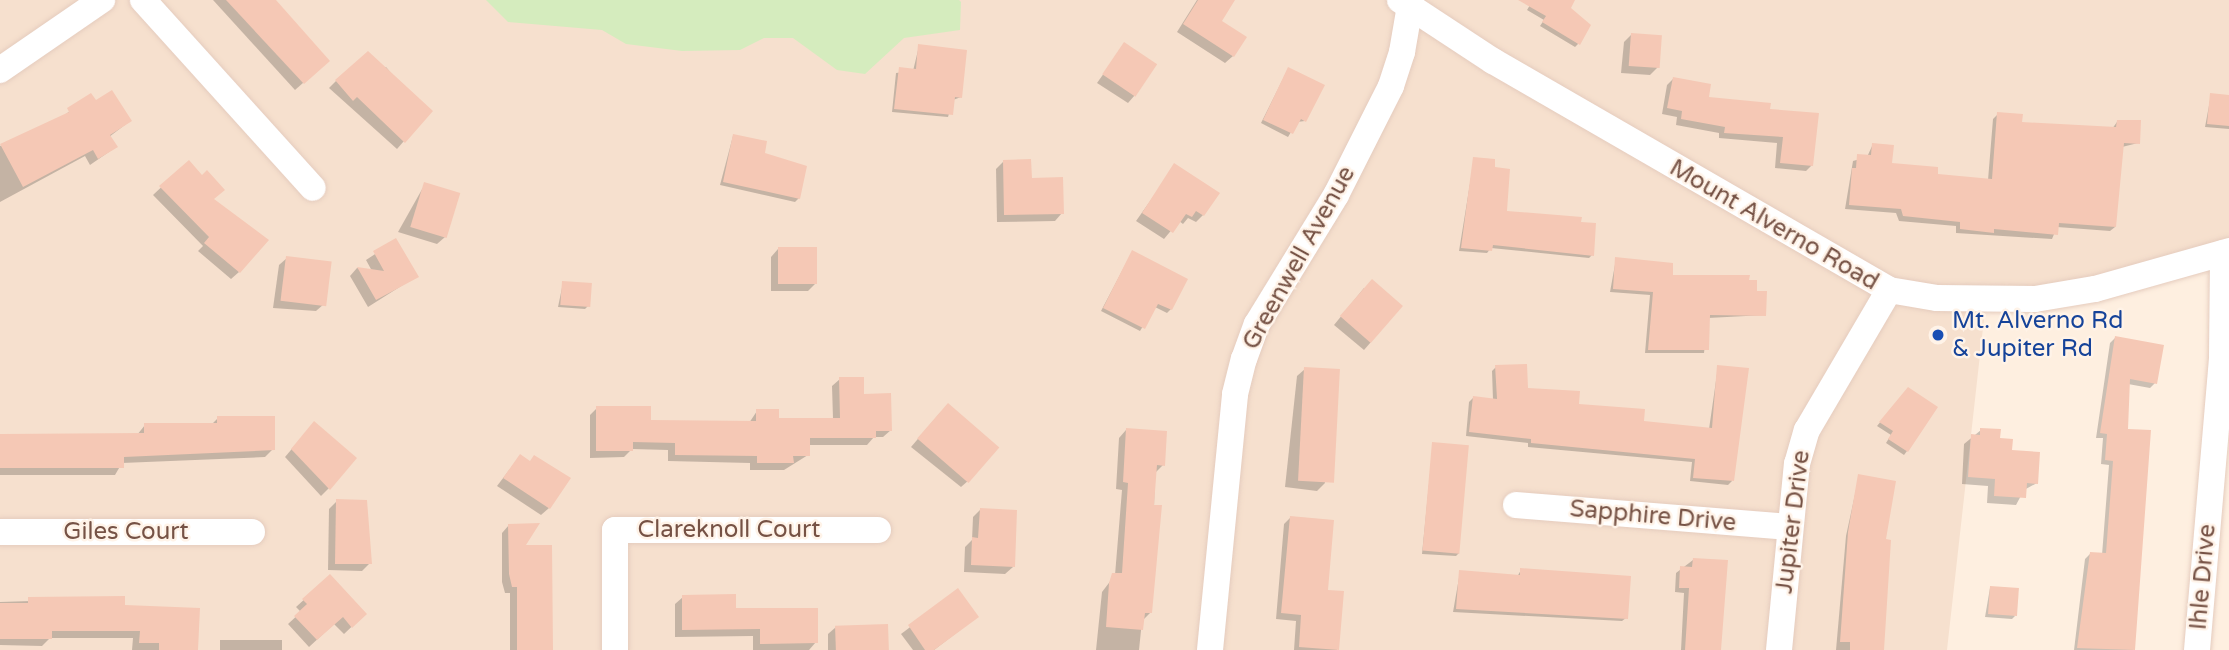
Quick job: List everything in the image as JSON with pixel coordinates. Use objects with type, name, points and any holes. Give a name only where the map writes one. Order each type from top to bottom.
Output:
[{"type":"street","points":[[0,70],[102,0]]},
{"type":"street","points":[[144,0],[313,188]]},
{"type":"street","name":"Mount Alverno Road","points":[[1407,2],[1788,236],[1889,290],[1961,299],[2035,299],[2095,289],[2226,252]]},
{"type":"street","name":"Greenwell Avenue","points":[[1210,650],[1235,394],[1244,359],[1257,324],[1336,195],[1391,86],[1407,2]]},
{"type":"street","name":"Ihle Drive","points":[[2197,650],[2222,356],[2226,252]]},
{"type":"street","name":"Jupiter Drive","points":[[1779,650],[1797,464],[1807,430],[1889,290]]},
{"type":"street","name":"Sapphire Drive","points":[[1516,505],[1789,527]]},
{"type":"street","name":"Clareknoll Court","points":[[615,650],[615,530],[878,530]]},
{"type":"street","name":"Giles Court","points":[[0,532],[252,532]]},
{"type":"shaded area","points":[[0,0],[2229,0],[2229,251],[1986,301],[1947,650],[0,650]]},
{"type":"green space","points":[[486,0],[961,2],[960,30],[904,38],[865,74],[837,70],[793,38],[764,38],[740,50],[682,51],[626,44],[602,30],[508,22]]},
{"type":"building","points":[[226,0],[276,0],[330,61],[304,84]]},
{"type":"building","points":[[1198,0],[1235,0],[1222,21],[1247,37],[1234,57],[1183,24]]},
{"type":"building","points":[[1518,0],[1575,0],[1571,8],[1591,25],[1580,45],[1542,22],[1546,16]]},
{"type":"building","points":[[1631,33],[1662,35],[1660,68],[1629,66]]},
{"type":"building","points":[[1124,42],[1157,64],[1135,97],[1102,74]]},
{"type":"building","points":[[918,44],[967,50],[962,98],[955,97],[953,115],[894,109],[899,67],[916,69]]},
{"type":"building","points":[[368,51],[433,111],[405,143],[357,97],[353,101],[335,80]]},
{"type":"building","points":[[1288,67],[1325,85],[1306,122],[1301,119],[1293,134],[1263,120]]},
{"type":"building","points":[[1673,77],[1711,84],[1709,97],[1771,103],[1770,109],[1819,113],[1813,166],[1780,163],[1783,137],[1724,133],[1725,127],[1681,119],[1682,111],[1667,108]]},
{"type":"building","points":[[112,90],[132,121],[110,135],[118,147],[98,159],[93,150],[23,187],[0,144],[69,112],[67,108],[91,93],[96,100]]},
{"type":"building","points":[[2210,93],[2229,95],[2229,126],[2207,124]]},
{"type":"building","points":[[1997,112],[2023,114],[2022,122],[2116,127],[2117,120],[2141,120],[2140,144],[2124,143],[2116,227],[2059,223],[2058,235],[1994,229],[1994,233],[1960,229],[1960,222],[1903,216],[1901,209],[1849,205],[1852,168],[1856,168],[1857,154],[1871,155],[1872,143],[1894,145],[1892,163],[1938,167],[1938,174],[1992,179]]},
{"type":"building","points":[[733,134],[767,141],[765,153],[807,166],[800,199],[723,182]]},
{"type":"building","points":[[1473,157],[1495,159],[1495,167],[1510,169],[1507,211],[1582,217],[1581,222],[1596,223],[1594,256],[1493,245],[1492,251],[1461,248]]},
{"type":"building","points":[[1031,159],[1032,178],[1063,177],[1064,214],[1004,215],[1003,160]]},
{"type":"building","points":[[189,160],[202,175],[207,170],[225,190],[214,199],[269,240],[240,273],[204,243],[209,237],[159,186]]},
{"type":"building","points":[[1174,163],[1220,193],[1204,216],[1196,211],[1192,217],[1186,214],[1173,233],[1142,213]]},
{"type":"building","points":[[424,182],[460,193],[447,238],[410,227]]},
{"type":"building","points":[[396,238],[419,277],[376,300],[357,267],[384,271],[373,251]]},
{"type":"building","points":[[778,247],[817,247],[817,284],[778,284]]},
{"type":"building","points":[[1132,250],[1188,279],[1172,310],[1158,304],[1145,329],[1103,308]]},
{"type":"building","points":[[286,256],[332,262],[326,306],[281,301]]},
{"type":"building","points":[[1615,257],[1673,263],[1673,275],[1750,275],[1749,280],[1757,280],[1757,291],[1767,291],[1766,316],[1710,315],[1709,350],[1648,350],[1653,292],[1613,289]]},
{"type":"building","points":[[1372,279],[1403,306],[1371,343],[1340,316]]},
{"type":"building","points":[[562,281],[592,283],[590,307],[560,305]]},
{"type":"building","points":[[2115,336],[2164,345],[2157,384],[2130,379],[2128,429],[2151,430],[2135,650],[2077,648],[2090,552],[2106,553],[2113,461],[2105,460],[2107,434],[2100,433]]},
{"type":"building","points":[[1527,364],[1528,388],[1580,391],[1579,404],[1645,409],[1644,421],[1712,428],[1717,365],[1749,368],[1734,481],[1693,478],[1695,459],[1531,443],[1531,439],[1469,432],[1473,396],[1497,399],[1495,365]]},
{"type":"building","points":[[1304,367],[1340,369],[1334,483],[1298,481]]},
{"type":"building","points":[[839,377],[864,377],[864,394],[891,393],[892,431],[876,431],[876,438],[810,438],[810,456],[793,456],[794,463],[757,463],[757,456],[675,455],[675,443],[633,442],[633,451],[596,451],[596,406],[651,406],[651,420],[756,421],[756,409],[779,409],[779,418],[840,418]]},
{"type":"building","points":[[1908,387],[1938,407],[1908,452],[1888,439],[1893,431],[1879,422]]},
{"type":"building","points":[[948,403],[999,448],[968,483],[917,438]]},
{"type":"building","points":[[217,416],[275,416],[275,450],[124,457],[124,468],[0,468],[0,434],[144,433],[144,423],[217,423]]},
{"type":"building","points":[[314,421],[357,458],[330,490],[291,449]]},
{"type":"building","points":[[1126,428],[1167,431],[1165,466],[1157,465],[1154,505],[1162,505],[1152,613],[1145,613],[1143,630],[1106,627],[1109,583],[1112,573],[1122,573],[1128,483],[1123,482]]},
{"type":"building","points":[[1980,428],[2001,429],[2000,438],[2013,439],[2012,450],[2040,452],[2038,484],[2027,483],[2026,498],[1994,496],[1995,479],[1968,477],[1971,434],[1980,435]]},
{"type":"building","points":[[1432,442],[1469,445],[1459,554],[1423,551]]},
{"type":"building","points":[[520,454],[530,461],[534,455],[571,478],[550,509],[503,478]]},
{"type":"building","points":[[1858,474],[1896,481],[1886,539],[1891,540],[1884,650],[1850,650],[1850,642],[1840,642],[1848,532]]},
{"type":"building","points":[[336,499],[367,500],[372,564],[335,564]]},
{"type":"building","points":[[980,508],[1017,510],[1015,567],[971,565],[972,537],[978,538]]},
{"type":"building","points":[[1290,516],[1334,520],[1328,590],[1344,591],[1339,650],[1299,647],[1301,615],[1281,613]]},
{"type":"building","points":[[540,523],[526,545],[552,545],[553,650],[517,650],[517,587],[512,587],[509,574],[508,524]]},
{"type":"building","points":[[1693,558],[1728,560],[1721,650],[1685,650],[1689,588],[1679,588],[1680,566],[1692,567]]},
{"type":"building","points":[[1520,568],[1631,576],[1628,619],[1456,609],[1459,570],[1520,575]]},
{"type":"building","points":[[330,574],[367,614],[352,628],[343,617],[317,640],[294,616],[307,604],[302,599]]},
{"type":"building","points":[[1990,586],[2019,588],[2017,616],[1988,614]]},
{"type":"building","points":[[958,588],[979,617],[934,650],[925,650],[908,625]]},
{"type":"building","points":[[736,594],[736,608],[818,608],[818,643],[760,644],[760,629],[682,630],[682,595]]},
{"type":"building","points":[[125,596],[125,605],[200,608],[198,650],[159,650],[159,643],[139,643],[140,631],[52,631],[52,639],[0,639],[0,603],[28,603],[28,597]]},
{"type":"building","points":[[888,624],[889,650],[836,650],[835,626]]},
{"type":"place","name":"Mt. Alverno Rd & Jupiter Rd","points":[[1938,335]]}]
